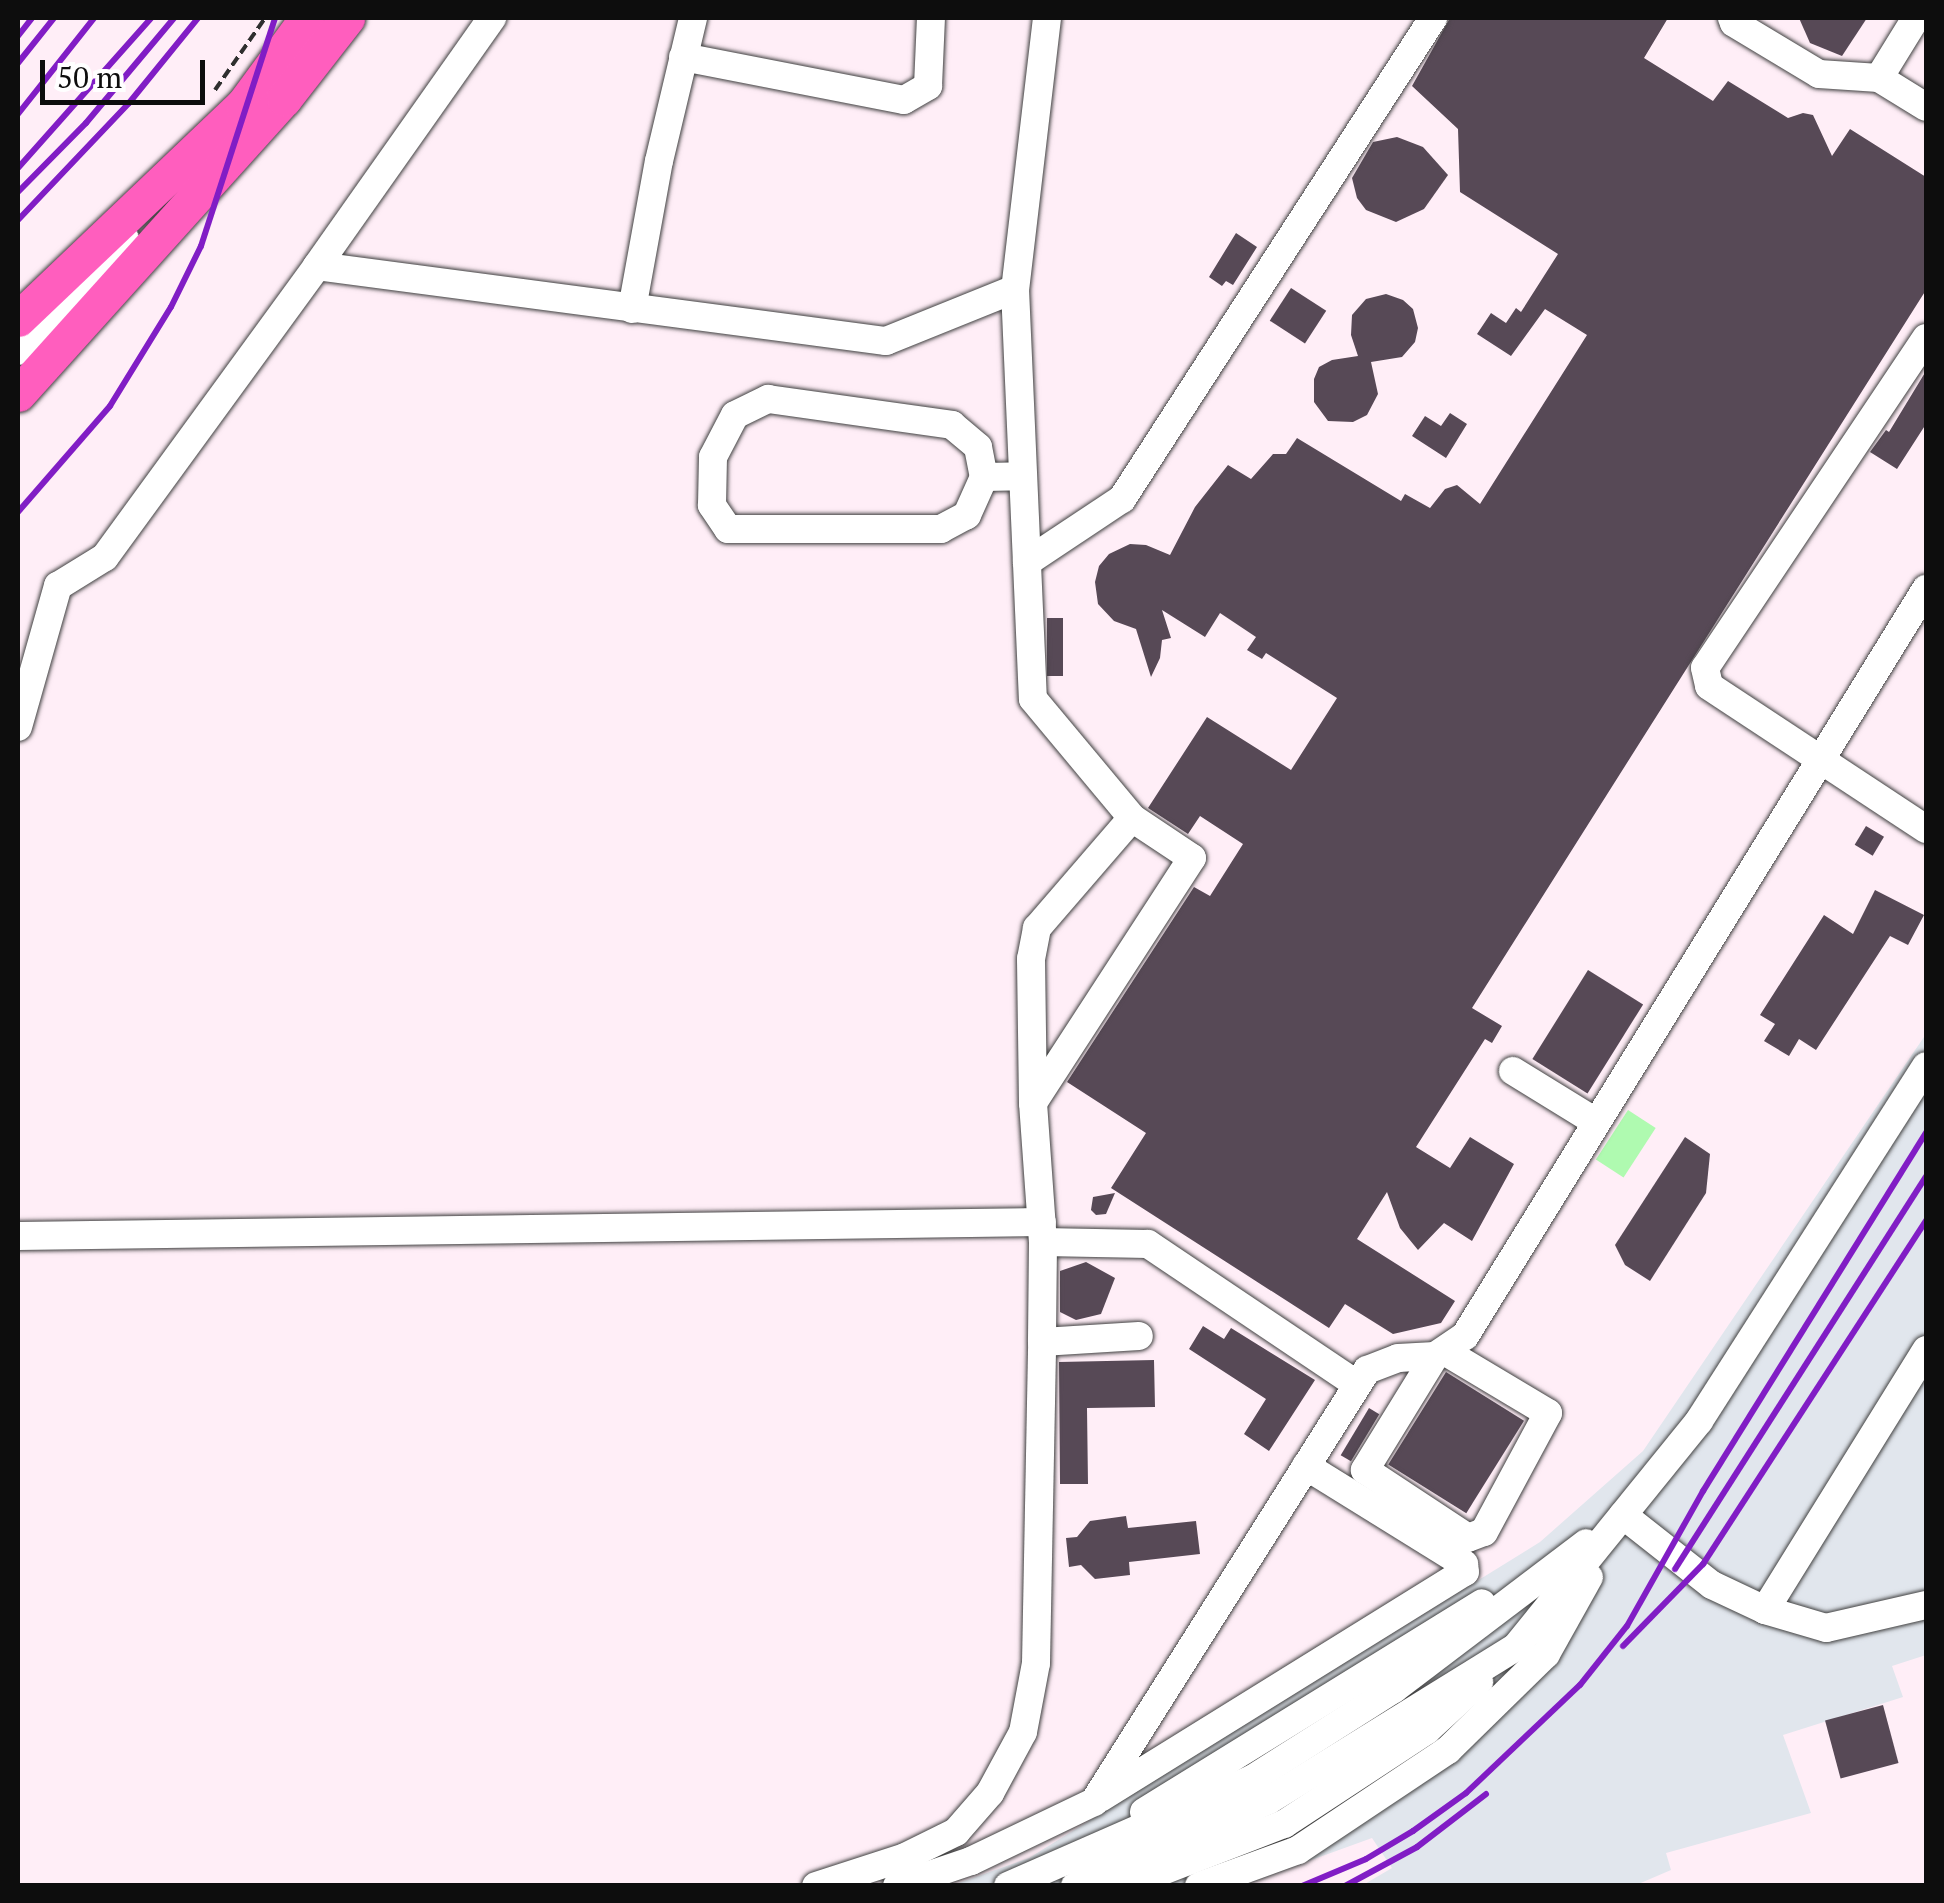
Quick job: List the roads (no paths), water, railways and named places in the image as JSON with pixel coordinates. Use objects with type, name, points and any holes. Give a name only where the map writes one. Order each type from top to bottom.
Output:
[{"type":"main road","points":[[18,319],[234,114],[307,18]]},
{"type":"main road","points":[[18,394],[284,98],[347,18]]},
{"type":"main road","points":[[18,335],[144,209],[180,165]]},
{"type":"street","points":[[18,727],[58,586],[105,556],[492,18]]},
{"type":"street","points":[[632,310],[693,18]]},
{"type":"street","points":[[684,57],[904,100],[928,86],[931,18]]},
{"type":"street","points":[[1033,1103],[1192,858],[1132,818],[1032,698],[1015,288],[1047,18]]},
{"type":"street","points":[[1027,562],[1122,499],[1434,18]]},
{"type":"street","points":[[1732,18],[1734,23],[1819,74],[1879,78],[1926,107]]},
{"type":"street","points":[[1879,78],[1916,18]]},
{"type":"street","points":[[18,351],[211,150],[234,114]]},
{"type":"street","points":[[317,266],[886,341],[1015,288]]},
{"type":"street","points":[[1926,338],[1705,668],[1709,686],[1818,761],[1926,828]]},
{"type":"street","points":[[768,399],[952,425],[978,448],[984,477],[968,515],[940,529],[728,528],[712,505],[713,457],[734,415],[768,399]]},
{"type":"street","points":[[984,477],[1023,476]]},
{"type":"street","points":[[1094,1802],[1367,1370],[1398,1358],[1440,1354],[1548,1413],[1484,1532],[1468,1538],[1365,1470],[1440,1354],[1465,1336],[1926,589]]},
{"type":"street","points":[[816,1886],[905,1857],[956,1832],[990,1793],[1022,1732],[1036,1664],[1042,1342],[1042,1232],[1033,1103],[1031,959],[1037,928],[1132,818]]},
{"type":"street","points":[[1124,1886],[1284,1824],[1427,1730],[1516,1646],[1699,1421],[1926,1066]]},
{"type":"street","points":[[1512,1071],[1596,1122]]},
{"type":"street","points":[[18,1236],[1042,1232],[1148,1244],[1356,1384]]},
{"type":"street","points":[[1042,1342],[1139,1336]]},
{"type":"street","points":[[1765,1610],[1926,1350]]},
{"type":"street","points":[[896,1886],[970,1861],[1094,1802],[1465,1572],[1464,1564],[1306,1466]]},
{"type":"street","points":[[1623,1515],[1712,1585],[1765,1610],[1826,1628],[1926,1604]]},
{"type":"street","points":[[1064,1876],[1623,1515]]},
{"type":"street","points":[[1200,1886],[1298,1850],[1448,1750],[1546,1654],[1623,1515]]},
{"type":"street","points":[[1008,1886],[1064,1876],[1269,1800],[1516,1646]]},
{"type":"railway","points":[[18,36],[32,18]]},
{"type":"railway","points":[[18,63],[54,18]]},
{"type":"railway","points":[[18,114],[94,18]]},
{"type":"railway","points":[[18,168],[151,18]]},
{"type":"railway","points":[[18,192],[86,123],[174,18]]},
{"type":"railway","points":[[18,220],[129,103],[198,18]]},
{"type":"railway","points":[[18,512],[110,406],[171,307],[201,246],[275,18]]},
{"type":"railway","points":[[1302,1886],[1366,1859],[1466,1793],[1580,1685],[1627,1626],[1703,1491],[1926,1133]]},
{"type":"railway","points":[[1675,1569],[1926,1177]]},
{"type":"railway","points":[[1623,1646],[1703,1564],[1926,1220]]},
{"type":"railway","points":[[1345,1886],[1417,1847],[1486,1794]]}]
